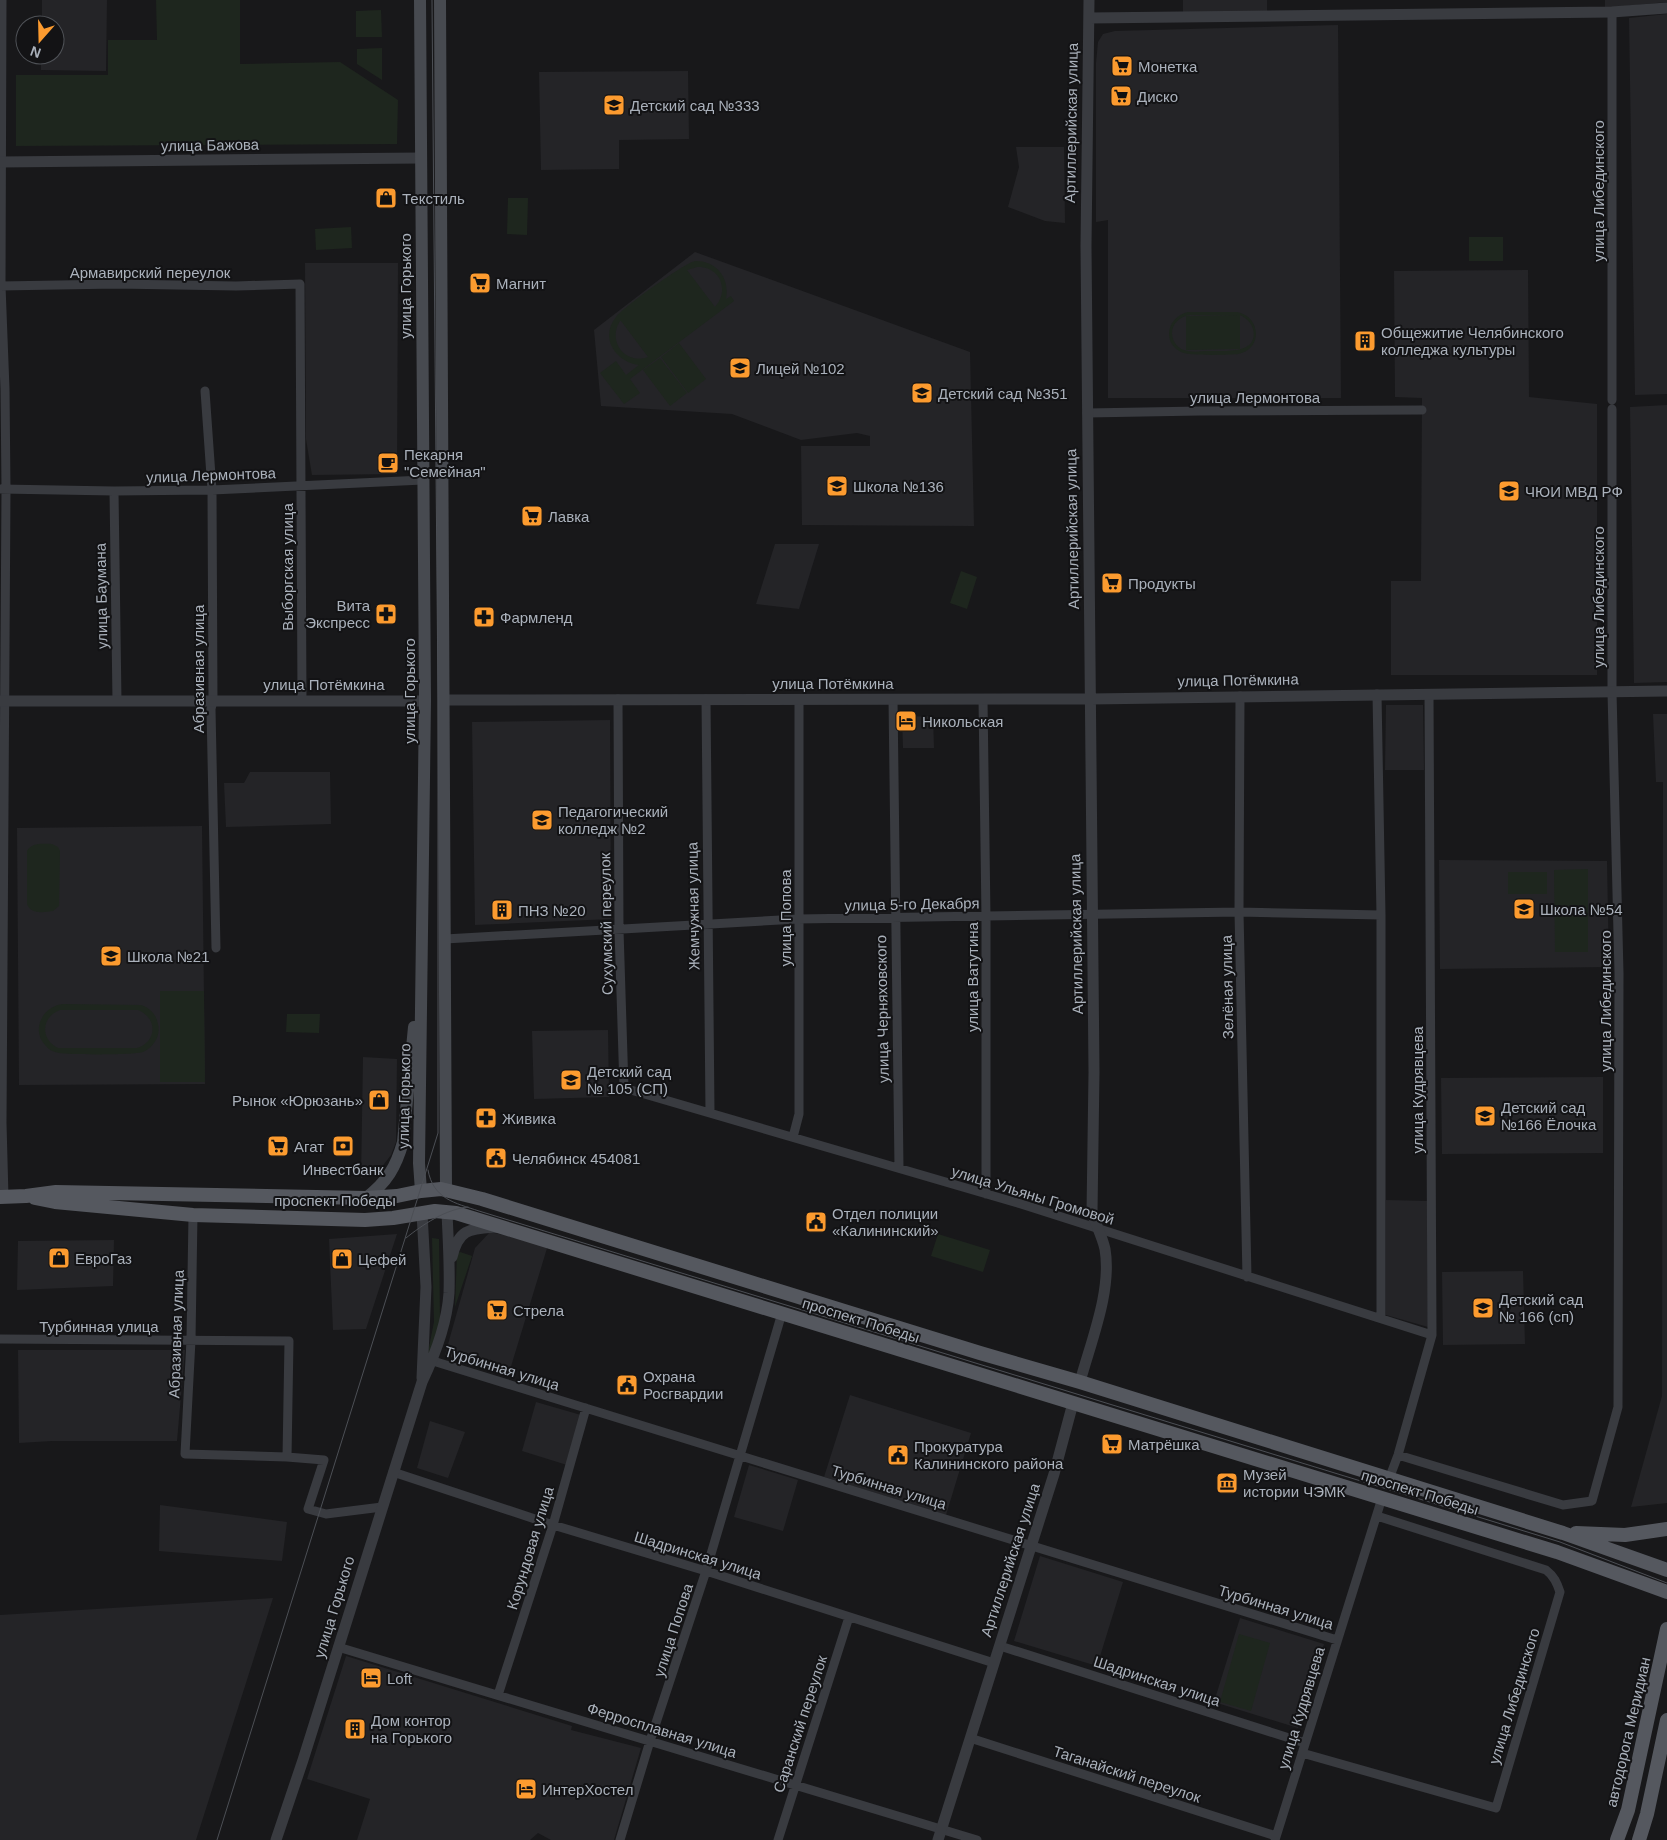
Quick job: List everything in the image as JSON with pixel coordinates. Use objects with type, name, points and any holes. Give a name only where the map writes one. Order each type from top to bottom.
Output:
[{"type":"main road","name":"улица Горького","points":[[420,0],[425,700],[419,1164],[422,1213]]},
{"type":"main road","name":"улица Горького","points":[[440,0],[447,1212]]},
{"type":"main road","points":[[421,158],[441,158]]},
{"type":"main road","name":"улица Потёмкина","points":[[425,700],[444,700]]},
{"type":"main road","points":[[424,858],[444,859]]},
{"type":"main road","points":[[366,1198],[380,1188],[388,1178],[399,1157],[404,1142],[415,1019],[422,993]]},
{"type":"main road","name":"проспект Победы","points":[[2,1197],[56,1192],[366,1198],[397,1196],[421,1190],[446,1190],[482,1199],[980,1353],[1080,1382],[1563,1533],[1667,1570]]},
{"type":"main road","name":"проспект Победы","points":[[26,1196],[55,1202],[193,1215],[365,1220],[447,1212],[782,1313],[1557,1552],[1667,1592]]},
{"type":"main road","name":"Артиллерийская улица","points":[[1073,1403],[1080,1382]]},
{"type":"main road","points":[[1563,1533],[1625,1534],[1667,1529]]},
{"type":"main road","name":"автодорога Меридиан","points":[[1617,1840],[1628,1810],[1666,1634]]},
{"type":"main road","points":[[1639,1840],[1647,1814],[1667,1720]]},
{"type":"street","points":[[2,0],[0,286],[5,389],[2,701],[2,1197]]},
{"type":"street","name":"Артиллерийская улица","points":[[1080,1382],[1106,1286],[1107,1272],[1105,1250],[1092,1213],[1094,1072],[1086,246],[1089,0]]},
{"type":"street","points":[[1089,18],[1612,12],[1667,8]]},
{"type":"street","name":"улица Либединского","points":[[1398,1456],[1563,1506],[1592,1501],[1618,1407],[1620,973],[1612,692],[1612,12]]},
{"type":"street","name":"улица Бажова","points":[[0,162],[421,158]]},
{"type":"street","name":"Армавирский переулок","points":[[0,286],[117,284],[236,286],[300,284]]},
{"type":"street","name":"Выборгская улица","points":[[300,284],[302,701]]},
{"type":"street","name":"Абразивная улица","points":[[205,390],[212,490],[213,701],[211,709],[216,948]]},
{"type":"street","name":"улица Лермонтова","points":[[1087,413],[1422,410]]},
{"type":"street","name":"улица Лермонтова","points":[[3,489],[114,492],[212,490],[423,480]]},
{"type":"street","name":"улица Баумана","points":[[114,492],[117,701]]},
{"type":"street","name":"улица Потёмкина","points":[[444,700],[1090,699],[1667,691]]},
{"type":"street","points":[[1377,694],[1381,915],[1381,1318]]},
{"type":"street","name":"улица Кудрявцева","points":[[1389,1479],[1398,1456],[1432,1335],[1429,694]]},
{"type":"street","name":"Зелёная улица","points":[[1240,696],[1239,912],[1247,1277]]},
{"type":"street","name":"Жемчужная улица","points":[[706,699],[710,1112]]},
{"type":"street","name":"улица Попова","points":[[793,1137],[799,1114],[799,699]]},
{"type":"street","name":"улица Черняховского","points":[[893,699],[894,917],[899,1168]]},
{"type":"street","name":"улица Ватутина","points":[[983,699],[986,917],[986,1194]]},
{"type":"street","name":"улица Потёмкина","points":[[2,701],[425,700]]},
{"type":"street","name":"Сухумский переулок","points":[[618,700],[619,930],[624,1088]]},
{"type":"street","name":"улица 5-го Декабря","points":[[444,939],[798,919],[1239,912],[1381,915]]},
{"type":"street","name":"улица Ульяны Громовой","points":[[624,1088],[986,1194],[1432,1335]]},
{"type":"street","name":"улица Горького","points":[[276,1840],[422,1382],[432,1361],[445,1317],[449,1294],[447,1212]]},
{"type":"street","name":"улица Горького","points":[[422,1213],[426,1287],[422,1382]]},
{"type":"street","name":"Абразивная улица","points":[[193,1215],[191,1340],[185,1454],[287,1457]]},
{"type":"street","name":"улица Горького","points":[[448,1270],[455,1244],[463,1233],[474,1228],[501,1227]]},
{"type":"street","name":"улица Попова","points":[[620,1840],[650,1741],[706,1571],[782,1313]]},
{"type":"street","name":"Турбинная улица","points":[[0,1339],[288,1341],[287,1457]]},
{"type":"street","name":"Турбинная улица","points":[[432,1361],[1337,1640]]},
{"type":"street","name":"Артиллерийская улица","points":[[939,1834],[1054,1474],[1073,1403]]},
{"type":"street","name":"Корундовая улица","points":[[498,1695],[553,1525],[586,1408]]},
{"type":"street","points":[[287,1457],[324,1460],[308,1509],[326,1514],[382,1506]]},
{"type":"street","name":"Шадринская улица","points":[[393,1472],[553,1525],[706,1571],[994,1663]]},
{"type":"street","name":"улица Кудрявцева","points":[[1275,1838],[1382,1498]]},
{"type":"street","name":"улица Либединского","points":[[1302,1753],[1496,1808],[1560,1592],[1557,1583],[1546,1570],[1377,1516]]},
{"type":"street","name":"Саранский переулок","points":[[770,1840],[778,1840],[794,1784],[849,1618]]},
{"type":"street","name":"Шадринская улица","points":[[1000,1646],[1305,1743]]},
{"type":"street","name":"Ферросплавная улица","points":[[338,1647],[794,1784],[939,1834],[978,1840]]},
{"type":"street","name":"Таганайский переулок","points":[[970,1738],[1275,1838]]},
{"type":"shaded area","points":[[42,0],[107,0],[106,71],[41,70],[41,65],[65,65],[65,15],[42,15]]},
{"type":"shaded area","points":[[156,0],[240,0],[240,64],[340,62],[398,100],[397,144],[16,146],[16,75],[108,75],[108,40],[157,40]]},
{"type":"shaded area","points":[[1183,0],[1267,0],[1267,11],[1183,13]]},
{"type":"shaded area","points":[[1605,0],[1667,0],[1667,2],[1605,8]]},
{"type":"shaded area","points":[[381,10],[382,37],[356,37],[356,11]]},
{"type":"shaded area","points":[[1667,14],[1667,394],[1635,395],[1629,18]]},
{"type":"shaded area","points":[[1338,25],[1341,398],[1108,398],[1108,220],[1096,222],[1096,63],[1098,42],[1103,34],[1115,31]]},
{"type":"shaded area","points":[[382,48],[382,80],[357,64],[357,49]]},
{"type":"shaded area","name":"Детский сад №333","points":[[688,71],[689,139],[619,140],[619,169],[541,170],[539,72]]},
{"type":"shaded area","points":[[1016,147],[1064,147],[1065,223],[1045,221],[1008,207],[1019,167]]},
{"type":"shaded area","points":[[508,198],[528,198],[527,235],[507,234]]},
{"type":"shaded area","points":[[351,227],[352,248],[316,250],[315,229]]},
{"type":"shaded area","points":[[1469,237],[1503,237],[1503,261],[1469,261]]},
{"type":"shaded area","name":"Лицей №102","points":[[695,252],[970,352],[974,526],[802,525],[801,446],[870,446],[870,436],[857,433],[801,440],[732,414],[601,406],[594,330]]},
{"type":"shaded area","points":[[695,261],[716,267],[726,284],[726,299],[731,296],[734,301],[630,379],[640,393],[624,404],[600,373],[616,361],[626,375],[639,365],[623,359],[612,348],[609,333],[611,325],[616,317],[630,304],[667,277]],"holes":[[[697,267],[712,270],[720,280],[722,293],[715,307],[687,270]],[[621,321],[648,357],[632,358],[620,350],[616,336]]]},
{"type":"shaded area","points":[[305,263],[398,263],[397,474],[312,475],[306,439]]},
{"type":"shaded area","name":"ЧЮИ МВД РФ","points":[[1528,270],[1529,397],[1597,404],[1597,675],[1391,675],[1391,581],[1421,581],[1422,398],[1395,397],[1394,271]]},
{"type":"shaded area","points":[[1188,312],[1237,312],[1251,320],[1256,333],[1255,340],[1246,351],[1238,354],[1200,355],[1181,352],[1175,348],[1169,336],[1172,324],[1181,314]],"holes":[[[1190,315],[1239,316],[1186,316],[1186,350],[1240,349],[1193,352],[1181,349],[1175,343],[1172,333],[1174,325],[1181,318],[1185,316]],[[1240,315],[1251,324],[1254,337],[1251,343],[1240,349]]]},
{"type":"shaded area","points":[[679,343],[706,379],[688,393],[661,357]]},
{"type":"shaded area","points":[[660,358],[687,393],[670,406],[643,370]]},
{"type":"shaded area","points":[[1667,405],[1667,682],[1634,683],[1630,407]]},
{"type":"shaded area","points":[[775,544],[819,544],[799,609],[756,604]]},
{"type":"shaded area","points":[[961,571],[977,577],[967,609],[950,603]]},
{"type":"shaded area","points":[[1386,705],[1423,705],[1424,770],[1385,770]]},
{"type":"shaded area","points":[[1653,714],[1667,714],[1667,1503],[1631,1507],[1662,1396],[1663,782],[1656,782]]},
{"type":"shaded area","points":[[933,716],[934,748],[903,748],[902,717]]},
{"type":"shaded area","name":"Педагогический колледж №2","points":[[610,720],[611,919],[475,925],[472,722]]},
{"type":"shaded area","points":[[250,772],[330,772],[331,824],[226,827],[224,783],[244,783]]},
{"type":"shaded area","name":"Школа №21","points":[[202,826],[205,1084],[19,1085],[17,828]]},
{"type":"shaded area","points":[[52,844],[58,847],[60,851],[59,906],[53,911],[31,910],[27,904],[27,851],[35,845]]},
{"type":"shaded area","name":"Школа №54","points":[[1439,860],[1607,861],[1609,967],[1440,969]]},
{"type":"shaded area","points":[[1588,869],[1588,952],[1555,952],[1554,870]]},
{"type":"shaded area","points":[[1508,872],[1547,872],[1547,894],[1508,894]]},
{"type":"shaded area","points":[[160,991],[204,991],[205,1082],[160,1082]]},
{"type":"shaded area","points":[[63,1004],[141,1005],[150,1010],[156,1017],[159,1028],[156,1040],[150,1047],[138,1053],[65,1054],[55,1052],[49,1049],[41,1040],[39,1026],[45,1014],[56,1006]],"holes":[[[60,1010],[138,1010],[149,1018],[152,1030],[148,1041],[137,1048],[58,1048],[52,1044],[46,1034],[46,1023],[54,1013]]]},
{"type":"shaded area","points":[[287,1014],[320,1014],[319,1033],[286,1032]]},
{"type":"shaded area","name":"Детский сад № 105 (СП)","points":[[608,1030],[609,1097],[534,1099],[532,1031]]},
{"type":"shaded area","name":"Рынок «Юрюзань»","points":[[363,1057],[397,1059],[396,1142],[391,1155],[381,1168],[361,1178]]},
{"type":"shaded area","points":[[1603,1077],[1603,1153],[1442,1154],[1441,1078]]},
{"type":"shaded area","points":[[1386,1200],[1427,1201],[1428,1327],[1386,1315]]},
{"type":"shaded area","points":[[490,1232],[548,1245],[509,1373],[445,1355],[475,1248]]},
{"type":"shaded area","points":[[397,1234],[366,1329],[333,1330],[329,1239]]},
{"type":"shaded area","points":[[938,1234],[990,1250],[983,1272],[931,1256]]},
{"type":"shaded area","points":[[432,1238],[439,1239],[440,1321],[425,1367],[434,1322]]},
{"type":"shaded area","points":[[114,1240],[113,1286],[17,1290],[18,1241]]},
{"type":"shaded area","points":[[460,1252],[472,1256],[455,1307],[457,1253]]},
{"type":"shaded area","name":"Детский сад № 166 (сп)","points":[[1523,1271],[1525,1344],[1443,1345],[1442,1272]]},
{"type":"shaded area","points":[[18,1350],[185,1350],[177,1441],[52,1441],[19,1443]]},
{"type":"shaded area","name":"Прокуратура Калининского района","points":[[850,1395],[971,1433],[946,1515],[824,1477]]},
{"type":"shaded area","points":[[536,1402],[581,1415],[567,1465],[522,1451]]},
{"type":"shaded area","points":[[430,1421],[465,1432],[448,1478],[417,1468]]},
{"type":"shaded area","points":[[749,1465],[798,1480],[783,1531],[734,1517]]},
{"type":"shaded area","points":[[160,1505],[287,1522],[282,1561],[159,1551]]},
{"type":"shaded area","points":[[1040,1556],[1123,1582],[1097,1666],[1014,1641]]},
{"type":"shaded area","points":[[273,1598],[196,1840],[0,1840],[0,1615]]},
{"type":"shaded area","points":[[1240,1618],[1324,1644],[1298,1728],[1214,1702]]},
{"type":"shaded area","points":[[1239,1634],[1270,1643],[1251,1711],[1220,1702]]},
{"type":"shaded area","name":"Дом контор на Горького","points":[[346,1656],[572,1726],[571,1730],[641,1748],[614,1840],[551,1840],[538,1833],[530,1840],[357,1840],[370,1799],[307,1779]]},
{"type":"tram line","points":[[217,1840],[438,1133],[438,700],[432,0]]},
{"type":"tram line","points":[[428,1170],[431,1180],[440,1194],[462,1205],[1560,1542],[1667,1583]]},
{"type":"tram line","points":[[406,1238],[443,1214],[468,1207]]},
{"type":"place","name":"Монетка","points":[[1122,66]]},
{"type":"place","name":"Диско","points":[[1121,96]]},
{"type":"place","name":"Детский сад №333","points":[[614,105]]},
{"type":"place","name":"Текстиль","points":[[386,198]]},
{"type":"place","name":"Магнит","points":[[480,283]]},
{"type":"place","name":"Общежитие Челябинского колледжа культуры","points":[[1365,341]]},
{"type":"place","name":"Лицей №102","points":[[740,368]]},
{"type":"place","name":"Детский сад №351","points":[[922,393]]},
{"type":"place","name":"Пекарня \"Семейная\"","points":[[388,463]]},
{"type":"place","name":"Школа №136","points":[[837,486]]},
{"type":"place","name":"ЧЮИ МВД РФ","points":[[1509,491]]},
{"type":"place","name":"Лавка","points":[[532,516]]},
{"type":"place","name":"Продукты","points":[[1112,583]]},
{"type":"place","name":"Вита Экспресс","points":[[386,614]]},
{"type":"place","name":"Фармленд","points":[[484,617]]},
{"type":"place","name":"Никольская","points":[[906,721]]},
{"type":"place","name":"Педагогический колледж №2","points":[[542,820]]},
{"type":"place","name":"Школа №54","points":[[1524,909]]},
{"type":"place","name":"ПНЗ №20","points":[[502,910]]},
{"type":"place","name":"Школа №21","points":[[111,956]]},
{"type":"place","name":"Детский сад № 105 (СП)","points":[[571,1080]]},
{"type":"place","name":"Рынок «Юрюзань»","points":[[379,1100]]},
{"type":"place","name":"Детский сад №166 Ёлочка","points":[[1485,1116]]},
{"type":"place","name":"Живика","points":[[486,1118]]},
{"type":"place","name":"Агат","points":[[278,1146]]},
{"type":"place","name":"Инвестбанк","points":[[343,1146]]},
{"type":"place","name":"Челябинск 454081","points":[[496,1158]]},
{"type":"place","name":"Отдел полиции «Калининский»","points":[[816,1222]]},
{"type":"place","name":"ЕвроГаз","points":[[59,1258]]},
{"type":"place","name":"Цефей","points":[[342,1259]]},
{"type":"place","name":"Детский сад № 166 (сп)","points":[[1483,1308]]},
{"type":"place","name":"Стрела","points":[[497,1310]]},
{"type":"place","name":"Охрана Росгвардии","points":[[627,1385]]},
{"type":"place","name":"Матрёшка","points":[[1112,1444]]},
{"type":"place","name":"Прокуратура Калининского района","points":[[898,1455]]},
{"type":"place","name":"Музей истории ЧЭМК","points":[[1227,1483]]},
{"type":"place","name":"Loft","points":[[371,1678]]},
{"type":"place","name":"Дом контор на Горького","points":[[355,1729]]},
{"type":"place","name":"ИнтерХостел","points":[[526,1789]]}]
